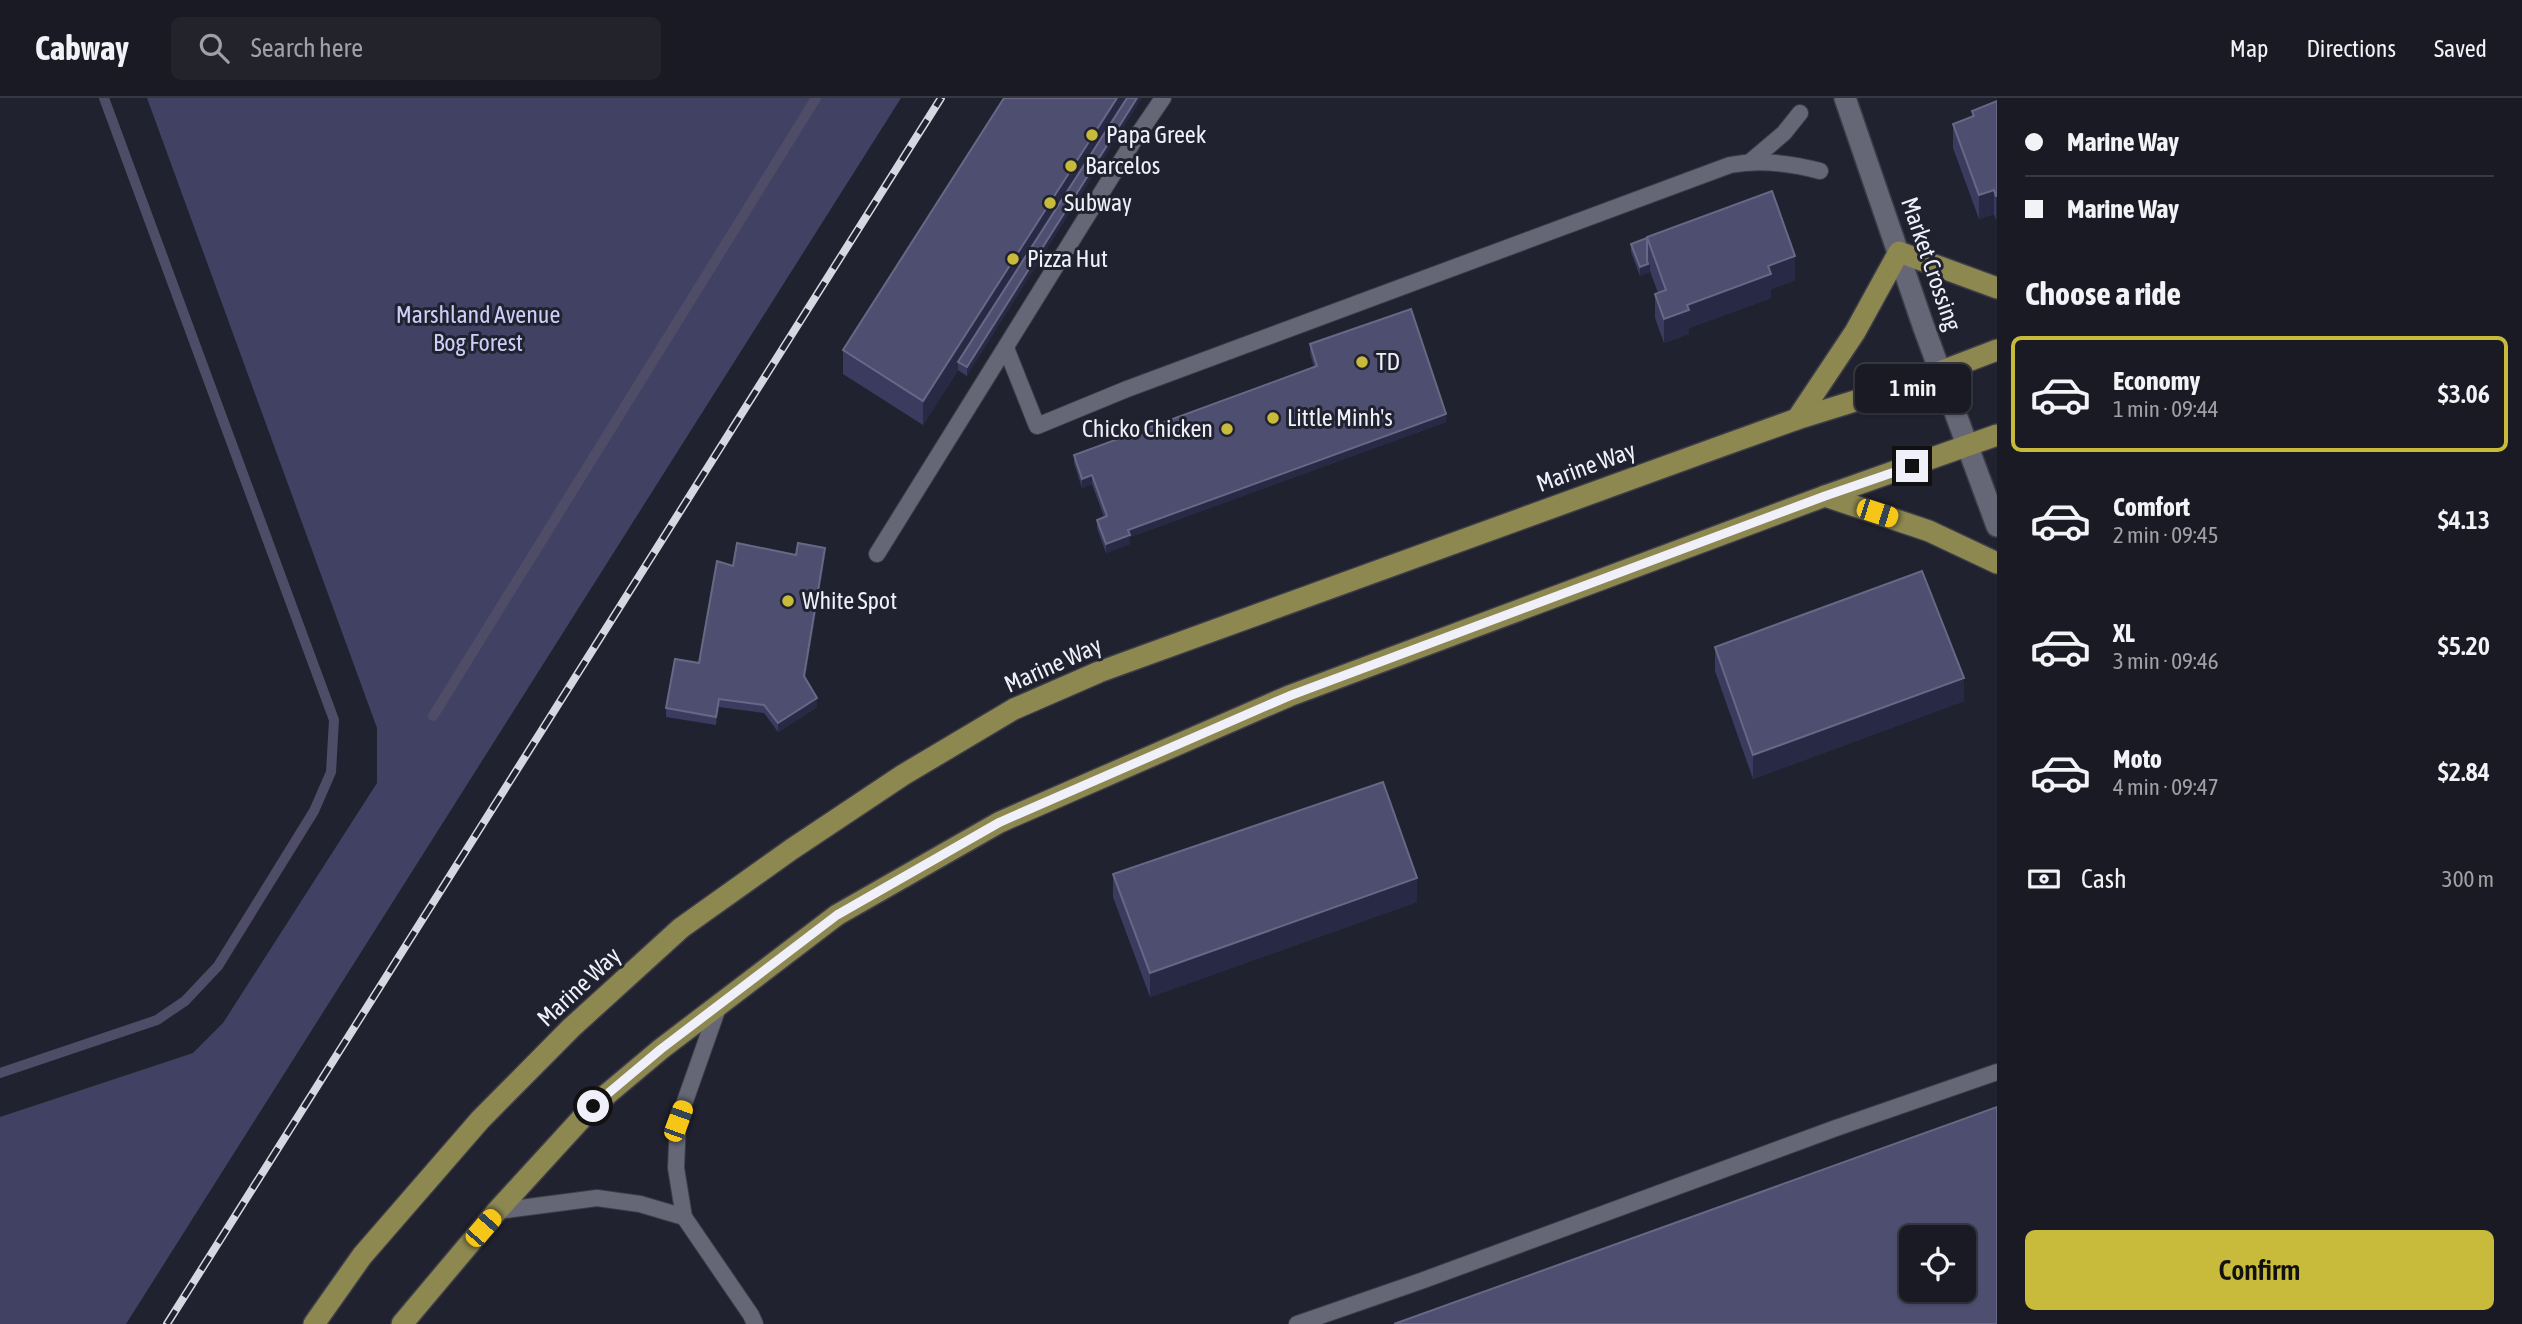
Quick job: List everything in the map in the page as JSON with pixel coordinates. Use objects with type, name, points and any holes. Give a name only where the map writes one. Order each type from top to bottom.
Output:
[{"type":"main road","points":[[1797,419],[1855,332],[1899,252],[1997,288]]},
{"type":"main road","name":"Marine Way","points":[[314,1324],[362,1256],[480,1120],[570,1028],[681,928],[903,775],[1014,709],[1099,672],[1797,419],[1941,373],[1997,350]]},
{"type":"main road","points":[[401,1324],[593,1106],[661,1049],[837,915],[1000,822],[1289,696],[1825,496],[1997,435]]},
{"type":"main road","points":[[1825,496],[1929,531],[1997,563]]},
{"type":"street","name":"Market Crossing","points":[[1845,98],[1997,526]]},
{"type":"lane","points":[[877,554],[1163,98]]},
{"type":"lane","points":[[1751,161],[1784,133],[1800,113]]},
{"type":"lane","points":[[1006,348],[1037,426],[1127,389],[1730,165],[1751,161],[1792,163],[1820,171]]},
{"type":"lane","points":[[719,1005],[678,1121],[676,1168],[684,1217],[755,1324]]},
{"type":"lane","points":[[1297,1324],[1421,1282],[1849,1123],[1997,1072]]},
{"type":"lane","points":[[498,1211],[597,1198],[640,1204],[684,1217]]},
{"type":"green space","name":"Marshland Avenue Bog Forest","points":[[147,98],[901,98],[126,1324],[0,1324],[0,1117],[193,1053],[223,1023],[377,783],[377,728]]},
{"type":"building","points":[[1004,98],[1117,98],[923,401],[843,350]]},
{"type":"building","points":[[1127,98],[1137,98],[967,367],[958,362]]},
{"type":"building","points":[[1997,101],[1997,196],[1994,190],[1979,195],[1953,124],[1974,116],[1972,111]]},
{"type":"building","points":[[1772,191],[1795,256],[1768,266],[1771,274],[1687,305],[1689,310],[1664,319],[1655,294],[1666,290],[1647,237]]},
{"type":"building","points":[[1647,238],[1648,264],[1640,267],[1631,244]]},
{"type":"building","points":[[1411,309],[1446,414],[1128,530],[1130,535],[1106,544],[1097,520],[1107,516],[1092,475],[1082,479],[1074,455],[1317,366],[1310,344]]},
{"type":"building","points":[[737,543],[796,555],[798,543],[825,548],[804,676],[817,698],[778,723],[764,705],[719,699],[716,717],[666,708],[675,659],[699,663],[717,561],[733,566]]},
{"type":"building","points":[[1922,571],[1964,678],[1753,755],[1715,647]]},
{"type":"building","points":[[1383,782],[1417,878],[1150,973],[1113,874]]},
{"type":"building","points":[[1997,1107],[1997,1324],[1394,1324]]},
{"type":"waterway","points":[[0,1073],[157,1020],[185,1001],[218,966],[314,811],[331,772],[334,720],[104,98]]},
{"type":"waterway","points":[[433,716],[816,98]]},
{"type":"railway","points":[[167,1324],[941,98]]},
{"type":"place","name":"Papa Greek","points":[[1092,135]]},
{"type":"place","name":"Barcelos","points":[[1071,166]]},
{"type":"place","name":"Subway","points":[[1050,203]]},
{"type":"place","name":"Pizza Hut","points":[[1013,259]]},
{"type":"place","name":"TD","points":[[1362,362]]},
{"type":"place","name":"Little Minh's","points":[[1273,418]]},
{"type":"place","name":"Chicko Chicken","points":[[1227,429]]},
{"type":"place","name":"White Spot","points":[[788,601]]},
{"type":"route","points":[[593,1106],[661,1049],[837,915],[1000,822],[1289,696],[1912,466]]}]
